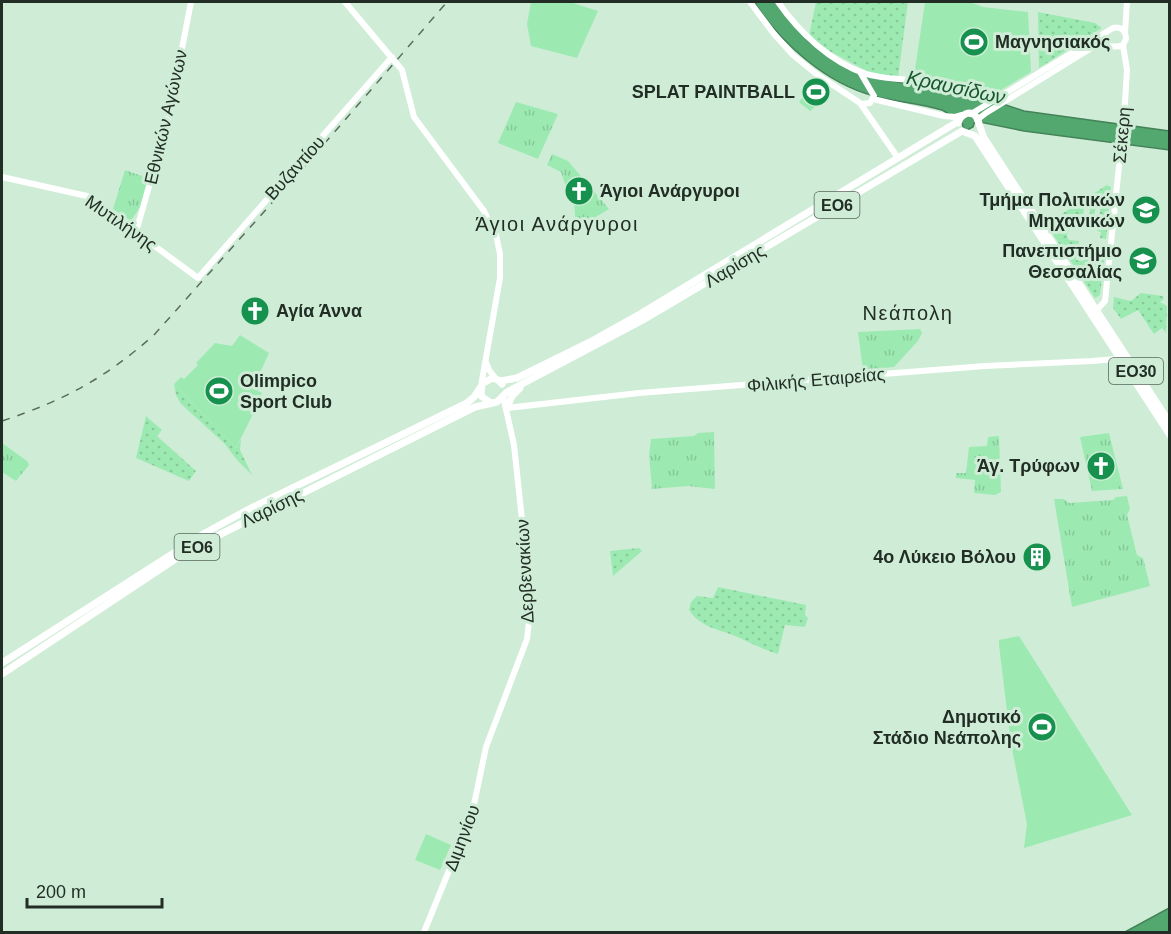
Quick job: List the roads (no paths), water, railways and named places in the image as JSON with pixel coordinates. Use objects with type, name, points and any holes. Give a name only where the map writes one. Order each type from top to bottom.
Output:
[{"type":"main road","name":"ΕΟ6","points":[[960,118],[971,114]]},
{"type":"main road","points":[[971,114],[978,122]]},
{"type":"main road","points":[[960,118],[966,131]]},
{"type":"main road","name":"Λαρίσης","points":[[498,380],[515,379],[590,342],[898,158],[960,118]]},
{"type":"main road","name":"ΕΟ6","points":[[966,131],[975,130],[978,122]]},
{"type":"main road","name":"ΕΟ30","points":[[978,122],[984,138],[1170,435]]},
{"type":"main road","name":"Λαρίσης","points":[[503,395],[651,316],[966,131]]},
{"type":"main road","name":"ΕΟ30","points":[[966,131],[975,136],[1094,312]]},
{"type":"main road","name":"ΕΟ30","points":[[1122,356],[1170,423]]},
{"type":"main road","points":[[508,411],[514,393],[531,379]]},
{"type":"main road","name":"ΕΟ6","points":[[481,387],[487,380],[498,380]]},
{"type":"main road","points":[[498,380],[504,387],[503,395]]},
{"type":"main road","points":[[481,387],[480,394],[483,399],[493,403]]},
{"type":"main road","name":"Λαρίσης","points":[[2,663],[205,533],[258,504],[469,402],[481,387]]},
{"type":"main road","name":"ΕΟ6","points":[[493,403],[503,395]]},
{"type":"main road","name":"Λαρίσης","points":[[2,674],[177,558],[223,532],[475,407],[493,403]]},
{"type":"street","name":"Εθνικών Αγώνων","points":[[136,232],[168,120],[191,2]]},
{"type":"street","points":[[345,2],[403,72],[415,119],[484,212],[495,236],[500,255],[500,278],[481,387]]},
{"type":"street","points":[[750,2],[774,34],[799,60],[862,104],[898,158]]},
{"type":"street","points":[[778,2],[815,44],[861,73],[1002,95]]},
{"type":"street","points":[[971,114],[1112,28],[1123,18],[1127,4]]},
{"type":"street","points":[[978,122],[1002,103],[1093,46],[1101,44],[1117,48],[1123,45],[1126,39],[1127,4]]},
{"type":"street","points":[[1112,28],[1125,32]]},
{"type":"street","points":[[1111,46],[1106,39],[1112,28]]},
{"type":"street","name":"Σέκερη","points":[[1094,312],[1104,303],[1105,298],[1124,121],[1127,69],[1123,45]]},
{"type":"street","name":"Βυζαντίου","points":[[198,278],[392,57]]},
{"type":"street","points":[[861,73],[873,98]]},
{"type":"street","points":[[862,104],[868,104],[873,98]]},
{"type":"street","points":[[873,98],[960,118]]},
{"type":"street","name":"Μυτιλήνης","points":[[2,177],[87,196],[198,278]]},
{"type":"street","name":"Φιλικής Εταιρείας","points":[[508,411],[639,393],[1122,356]]},
{"type":"street","points":[[485,358],[488,368],[498,380]]},
{"type":"street","name":"Δερβενακίων","points":[[488,741],[524,650],[530,623],[531,604],[514,445],[503,395]]},
{"type":"street","points":[[493,403],[508,411]]},
{"type":"street","name":"Διμηνίου","points":[[424,933],[472,814],[488,741]]},
{"type":"railway","points":[[2,421],[45,405],[83,387],[118,364],[154,335],[447,2]]},
{"type":"place","name":"Μαγνησιακός","points":[[974,42]]},
{"type":"place","name":"SPLAT PAINTBALL","points":[[816,92]]},
{"type":"place","name":"Άγιοι Ανάργυροι","points":[[579,191]]},
{"type":"place","name":"Τμήμα Πολιτικών Μηχανικών","points":[[1146,210]]},
{"type":"place","name":"Πανεπιστήμιο Θεσσαλίας","points":[[1143,261]]},
{"type":"place","name":"Αγία Άννα","points":[[255,311]]},
{"type":"place","name":"Olimpico Sport Club","points":[[219,391]]},
{"type":"place","name":"Άγ. Τρύφων","points":[[1101,466]]},
{"type":"place","name":"4ο Λύκειο Βόλου","points":[[1037,557]]},
{"type":"place","name":"Δημοτικό Στάδιο Νεάπολης","points":[[1042,727]]},
{"type":"district","name":"Άγιοι Ανάργυροι","points":[[557,224]]},
{"type":"district","name":"Νεάπολη","points":[[908,313]]},
{"type":"water label","name":"Κραυσίδων","points":[[956,87]]}]
